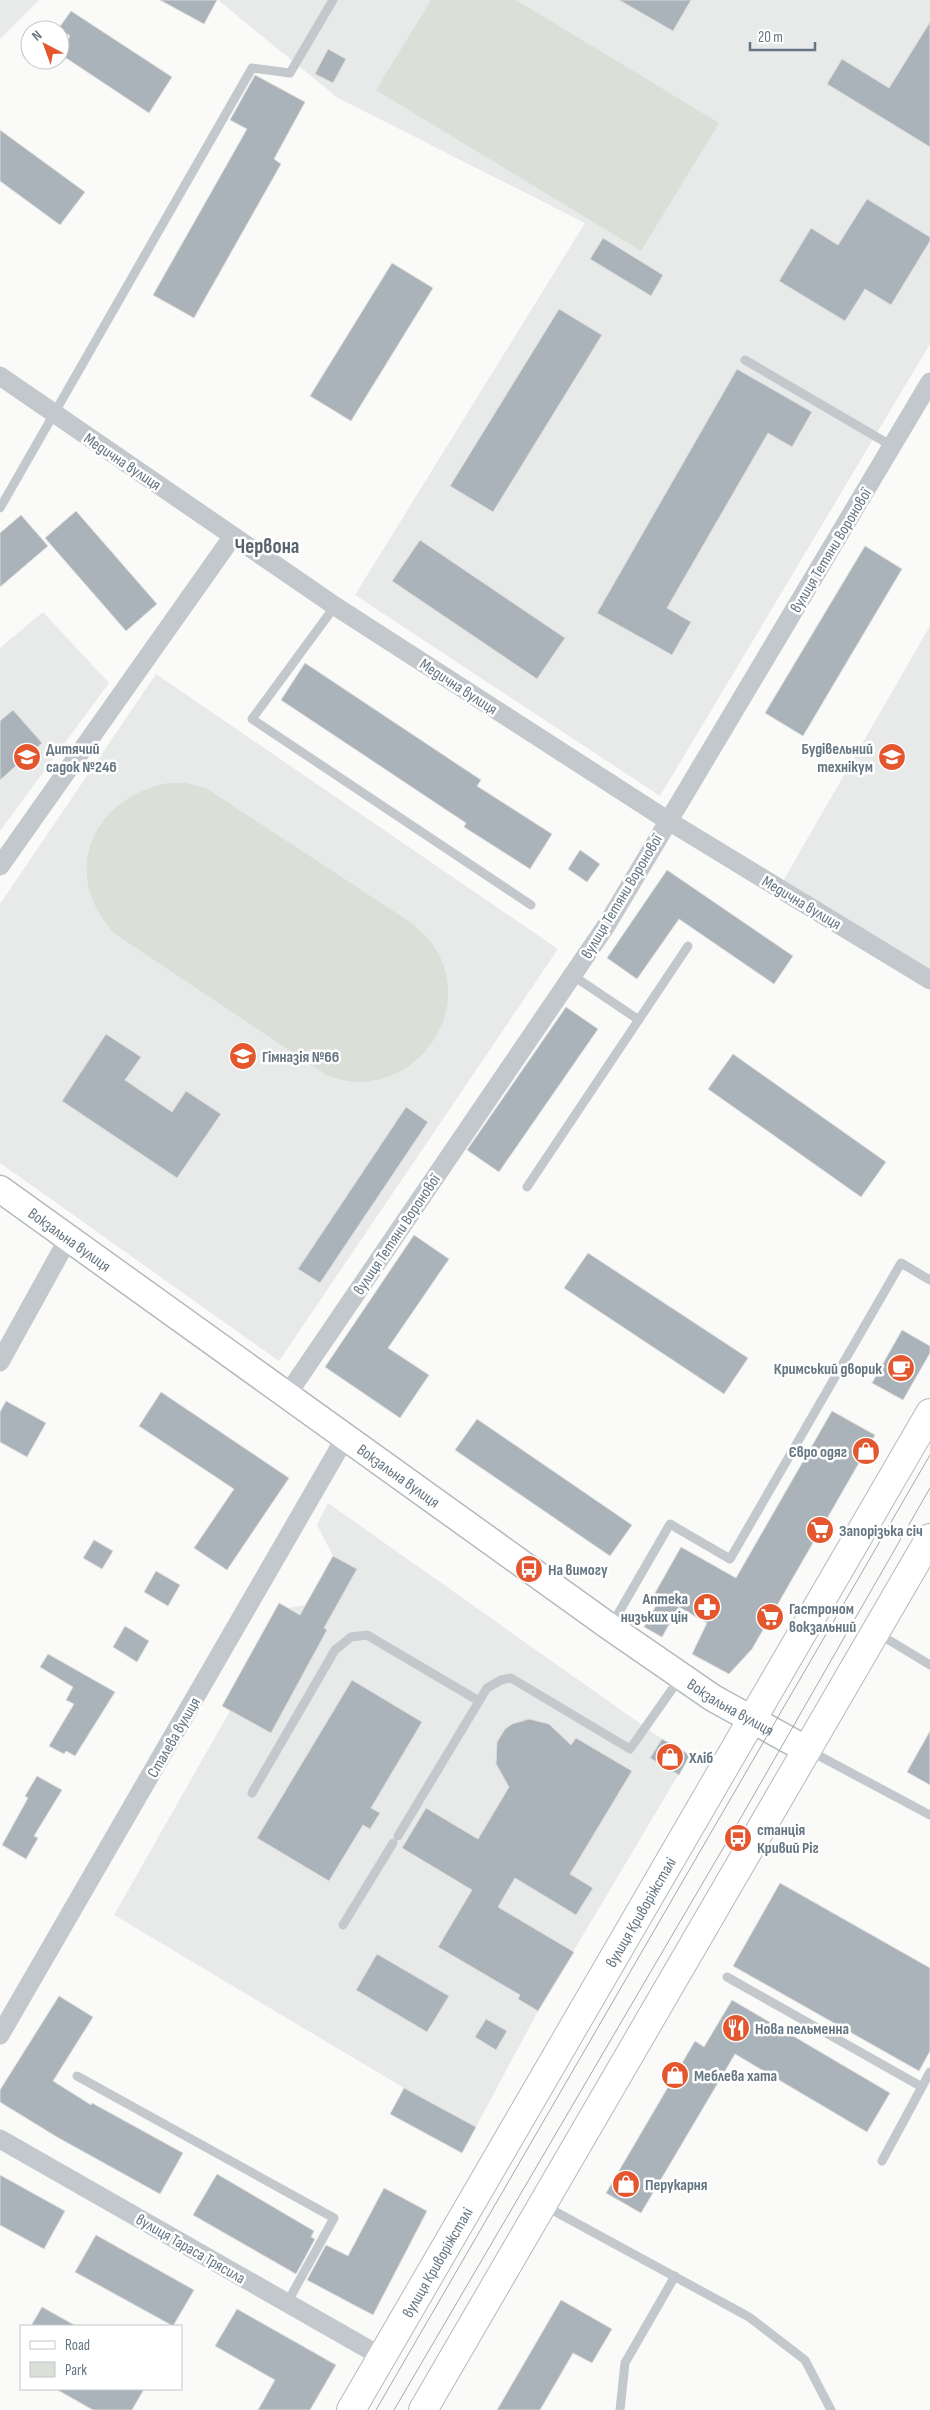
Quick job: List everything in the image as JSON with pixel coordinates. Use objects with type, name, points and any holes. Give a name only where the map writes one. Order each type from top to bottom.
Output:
[{"type":"main road","name":"вулиця Криворіжсталі","points":[[350,2410],[930,1412]]},
{"type":"main road","points":[[423,2410],[930,1538]]},
{"type":"street","name":"Медична вулиця","points":[[0,376],[335,606],[667,820],[930,980]]},
{"type":"street","name":"вулиця Тетяни Воронової","points":[[287,1395],[606,926],[667,820],[930,382]]},
{"type":"street","points":[[0,866],[233,536]]},
{"type":"street","name":"Вокзальна вулиця","points":[[0,1189],[70,1237],[345,1438],[610,1627],[713,1698],[807,1750]]},
{"type":"street","points":[[0,1362],[70,1237]]},
{"type":"street","name":"Сталева вулиця","points":[[0,2035],[345,1438]]},
{"type":"street","name":"вулиця Тараса Трясила","points":[[0,2139],[382,2356]]},
{"type":"lane","points":[[0,508],[252,68],[290,73],[334,0]]},
{"type":"lane","points":[[745,360],[892,446]]},
{"type":"lane","points":[[335,606],[252,719],[531,906]]},
{"type":"lane","points":[[527,1187],[688,946]]},
{"type":"lane","points":[[571,975],[639,1020]]},
{"type":"lane","points":[[610,1627],[670,1524],[730,1559],[901,1263],[930,1280]]},
{"type":"lane","points":[[876,1632],[930,1665]]},
{"type":"lane","points":[[252,1793],[336,1650],[351,1637],[368,1635],[479,1701]]},
{"type":"lane","points":[[343,1925],[487,1688],[501,1680],[511,1678],[630,1750],[681,1676]]},
{"type":"lane","points":[[807,1750],[930,1815]]},
{"type":"lane","points":[[727,1977],[922,2087]]},
{"type":"lane","points":[[882,2161],[930,2072]]},
{"type":"lane","points":[[77,2076],[334,2218],[287,2303]]},
{"type":"lane","points":[[543,2205],[749,2317],[804,2360],[831,2410]]},
{"type":"lane","points":[[620,2410],[625,2363],[675,2276]]},
{"type":"shaded area","points":[[0,0],[39,0],[0,39]]},
{"type":"shaded area","points":[[218,0],[930,0],[930,344],[660,796],[355,595],[585,223],[338,98]]},
{"type":"shaded area","name":"Дитячий садок №246","points":[[43,612],[109,683],[0,831],[0,648]]},
{"type":"shaded area","name":"Будівельний технікум","points":[[930,626],[930,980],[779,888]]},
{"type":"shaded area","name":"Гімназія №66","points":[[156,674],[558,949],[279,1361],[0,1163],[0,904]]},
{"type":"shaded area","points":[[328,1503],[662,1739],[690,1755],[538,2011],[462,2153],[390,2114],[404,2088],[114,1915],[230,1711],[222,1706],[279,1603],[288,1608],[305,1605],[333,1556],[317,1525]]},
{"type":"green space","points":[[431,0],[516,0],[719,123],[641,251],[376,90]]},
{"type":"green space","points":[[168,783],[186,783],[206,788],[413,924],[424,934],[438,953],[446,975],[448,997],[444,1018],[435,1037],[422,1054],[405,1068],[385,1078],[358,1082],[326,1075],[114,933],[97,910],[89,886],[87,863],[92,841],[103,821],[120,804],[142,791]]},
{"type":"building","points":[[160,0],[217,0],[204,24]]},
{"type":"building","points":[[619,0],[691,0],[673,31]]},
{"type":"building","points":[[71,11],[172,77],[149,113],[70,61],[70,20],[65,20]]},
{"type":"building","points":[[930,22],[930,147],[827,84],[842,59],[889,88]]},
{"type":"building","points":[[328,49],[346,59],[333,83],[315,74]]},
{"type":"building","points":[[255,75],[305,102],[274,159],[281,164],[194,318],[153,295],[247,129],[230,120]]},
{"type":"building","points":[[0,130],[85,192],[60,225],[0,181]]},
{"type":"building","points":[[867,199],[930,237],[930,241],[891,305],[865,289],[845,321],[779,281],[811,228],[838,245]]},
{"type":"building","points":[[603,238],[663,275],[651,296],[590,259]]},
{"type":"building","points":[[392,263],[433,288],[351,421],[310,396]]},
{"type":"building","points":[[559,309],[602,335],[493,512],[450,486]]},
{"type":"building","points":[[737,369],[812,412],[792,447],[768,433],[667,608],[691,622],[672,655],[597,613]]},
{"type":"building","points":[[76,511],[157,604],[126,631],[45,538]]},
{"type":"building","points":[[21,515],[48,546],[0,587],[0,533]]},
{"type":"building","points":[[420,540],[565,638],[537,679],[392,581]]},
{"type":"building","points":[[865,546],[902,569],[803,736],[765,713]]},
{"type":"building","points":[[305,663],[481,780],[477,786],[552,834],[530,869],[464,827],[466,823],[281,700]]},
{"type":"building","points":[[13,710],[42,743],[0,780],[0,721]]},
{"type":"building","points":[[580,850],[600,864],[587,882],[568,869]]},
{"type":"building","points":[[667,870],[793,956],[774,984],[679,919],[637,979],[607,958]]},
{"type":"building","points":[[566,1007],[598,1029],[499,1172],[467,1150]]},
{"type":"building","points":[[106,1034],[141,1057],[125,1080],[172,1112],[186,1091],[221,1114],[177,1178],[62,1101]]},
{"type":"building","points":[[733,1054],[886,1162],[861,1197],[708,1089]]},
{"type":"building","points":[[406,1107],[428,1122],[320,1283],[298,1269]]},
{"type":"building","points":[[414,1235],[449,1259],[388,1348],[429,1375],[400,1418],[325,1367]]},
{"type":"building","points":[[588,1253],[748,1358],[724,1394],[564,1288]]},
{"type":"building","name":"Кримський дворик","points":[[902,1330],[930,1346],[930,1353],[903,1400],[872,1383]]},
{"type":"building","points":[[161,1392],[289,1478],[227,1570],[194,1548],[234,1489],[139,1426]]},
{"type":"building","points":[[6,1401],[46,1423],[27,1457],[0,1442],[0,1412]]},
{"type":"building","points":[[832,1411],[875,1435],[752,1649],[729,1674],[692,1654],[707,1623],[679,1607],[662,1637],[644,1627],[661,1597],[655,1593],[681,1547],[736,1578]]},
{"type":"building","points":[[477,1419],[632,1525],[610,1556],[455,1450]]},
{"type":"building","points":[[94,1540],[113,1551],[102,1569],[83,1558]]},
{"type":"building","points":[[333,1556],[357,1569],[324,1628],[327,1630],[271,1733],[222,1706],[279,1603],[300,1615]]},
{"type":"building","points":[[156,1571],[180,1585],[168,1606],[144,1592]]},
{"type":"building","points":[[125,1626],[149,1641],[137,1662],[113,1647]]},
{"type":"building","points":[[48,1654],[115,1692],[75,1756],[66,1751],[64,1754],[49,1746],[74,1704],[66,1700],[73,1687],[40,1667]]},
{"type":"building","points":[[352,1680],[422,1722],[371,1808],[380,1813],[370,1829],[363,1825],[329,1881],[257,1838]]},
{"type":"building","points":[[529,1719],[549,1724],[571,1745],[576,1738],[632,1771],[570,1874],[593,1888],[576,1915],[515,1878],[498,1907],[574,1952],[538,2011],[518,1999],[520,1995],[438,1947],[472,1890],[402,1848],[426,1808],[478,1839],[509,1787],[496,1764],[497,1742],[505,1729],[512,1724]]},
{"type":"building","points":[[930,1731],[930,1785],[907,1772]]},
{"type":"building","name":"Хліб","points":[[662,1739],[690,1755],[679,1775],[650,1758]]},
{"type":"building","points":[[37,1776],[62,1790],[34,1836],[38,1838],[26,1859],[2,1845],[28,1798],[25,1796]]},
{"type":"building","points":[[780,1883],[930,1968],[930,2051],[919,2071],[733,1966]]},
{"type":"building","points":[[377,1954],[449,1996],[427,2032],[356,1990]]},
{"type":"building","points":[[59,1996],[93,2017],[53,2081],[91,2105],[92,2103],[183,2153],[160,2194],[57,2137],[0,2102],[0,2090]]},
{"type":"building","points":[[732,2000],[890,2093],[867,2132],[735,2054],[641,2213],[606,2193],[695,2041],[704,2047]]},
{"type":"building","points":[[486,2019],[507,2031],[496,2050],[475,2037]]},
{"type":"building","points":[[404,2088],[476,2127],[462,2153],[390,2114]]},
{"type":"building","points":[[217,2174],[314,2231],[311,2237],[315,2239],[296,2274],[193,2215]]},
{"type":"building","points":[[0,2175],[65,2211],[44,2249],[0,2225]]},
{"type":"building","points":[[384,2188],[427,2211],[373,2315],[307,2280],[326,2245],[348,2256]]},
{"type":"building","points":[[96,2235],[194,2290],[174,2325],[171,2325],[75,2272]]},
{"type":"building","points":[[561,2300],[612,2329],[592,2363],[573,2353],[540,2410],[497,2410]]},
{"type":"building","points":[[42,2307],[74,2325],[32,2325]]},
{"type":"building","points":[[237,2309],[336,2365],[310,2410],[258,2410],[275,2380],[215,2346]]},
{"type":"building","points":[[58,2390],[143,2390],[132,2410],[93,2410]]},
{"type":"tram line","points":[[376,2410],[930,1455]]},
{"type":"tram line","points":[[394,2410],[732,1833],[930,1488]]},
{"type":"place","name":"Дитячий садок №246","points":[[27,757]]},
{"type":"place","name":"Будівельний технікум","points":[[892,757]]},
{"type":"place","name":"Гімназія №66","points":[[243,1056]]},
{"type":"place","name":"Кримський дворик","points":[[901,1368]]},
{"type":"place","name":"Євро одяг","points":[[866,1451]]},
{"type":"place","name":"Запорізька січ","points":[[820,1530]]},
{"type":"place","name":"На вимогу","points":[[529,1569]]},
{"type":"place","name":"Аптека низьких цін","points":[[707,1607]]},
{"type":"place","name":"Гастроном вокзальний","points":[[770,1617]]},
{"type":"place","name":"Хліб","points":[[670,1757]]},
{"type":"place","name":"станція Кривий Ріг","points":[[738,1838]]},
{"type":"place","name":"Нова пельменна","points":[[736,2028]]},
{"type":"place","name":"Меблева хата","points":[[675,2075]]},
{"type":"place","name":"Перукарня","points":[[626,2184]]},
{"type":"district","name":"Червона","points":[[267,546]]}]
